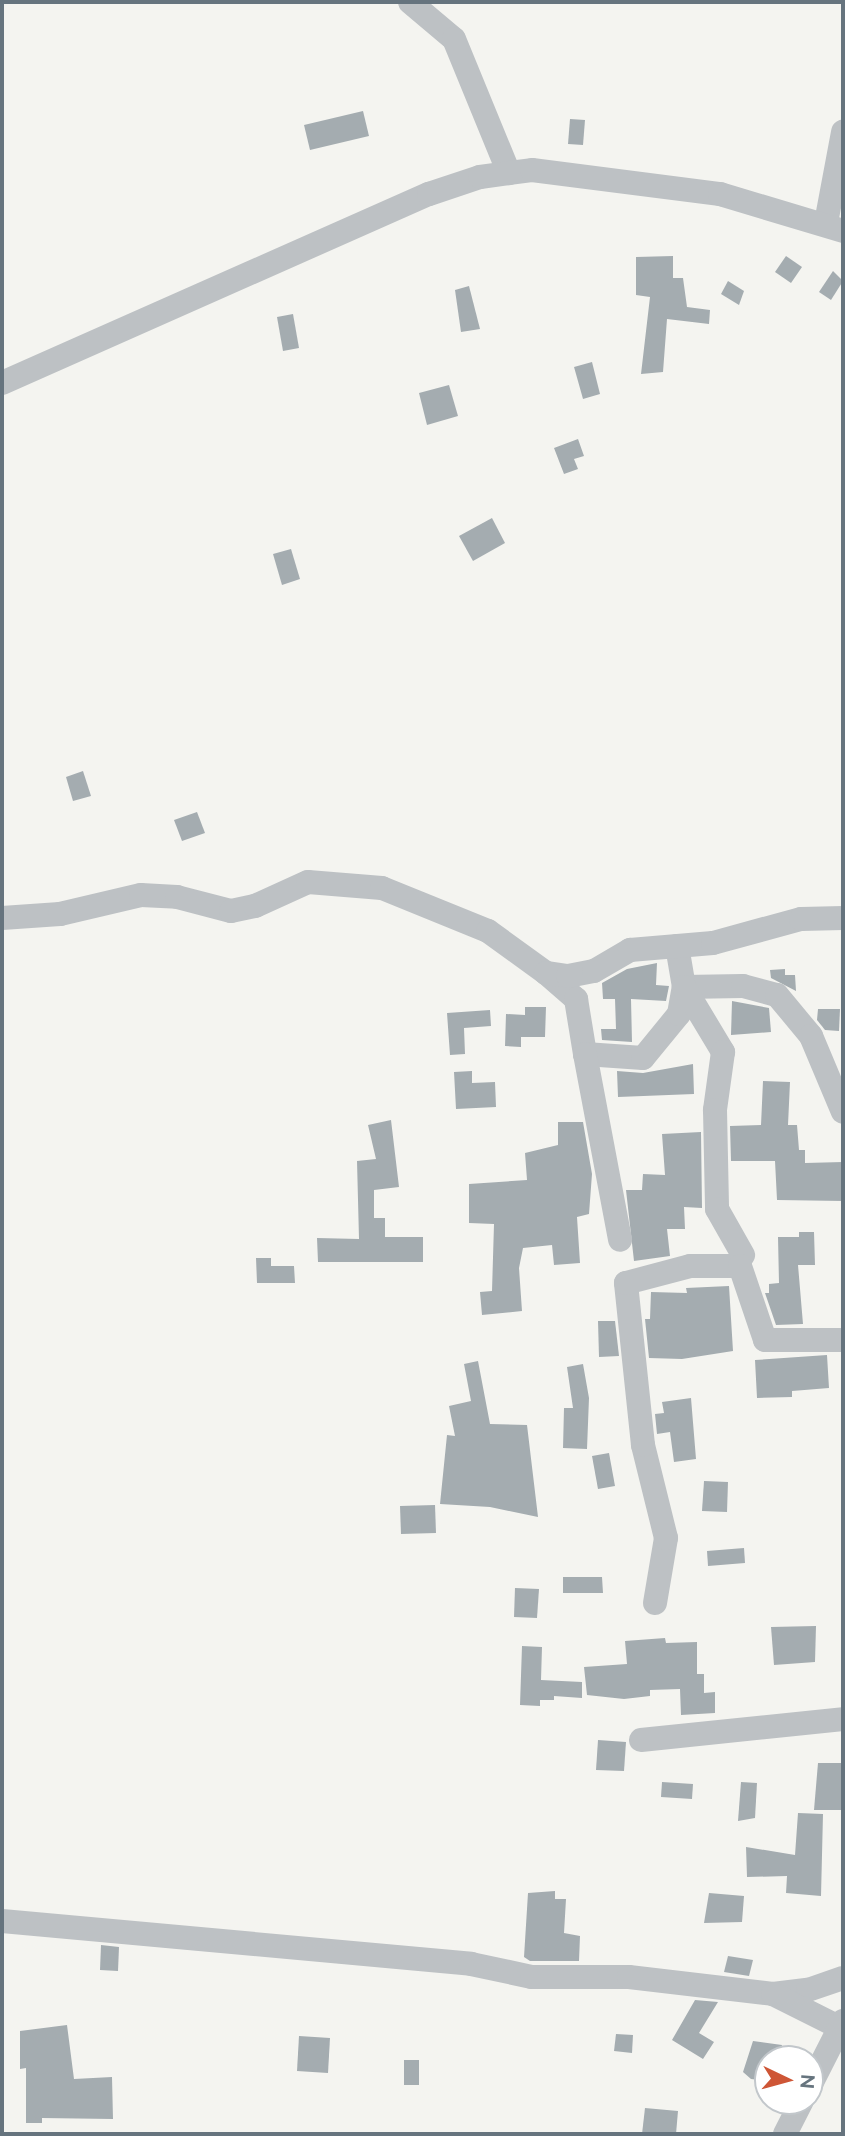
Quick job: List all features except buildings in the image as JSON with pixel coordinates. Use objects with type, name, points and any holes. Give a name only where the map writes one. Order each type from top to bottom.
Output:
[{"type":"street","points":[[410,2],[454,39],[509,173]]},
{"type":"street","points":[[2,383],[429,194],[480,177],[532,170],[720,194],[835,227],[843,132]]},
{"type":"street","points":[[2,918],[60,914],[141,895],[177,897],[230,911],[255,906],[308,882],[382,887],[488,931],[546,973],[576,999],[620,1240]]},
{"type":"street","points":[[546,973],[568,976],[594,971],[630,950],[713,943],[801,919],[843,918]]},
{"type":"street","points":[[585,1054],[643,1058],[679,1014],[684,987],[677,946]]},
{"type":"street","points":[[684,987],[743,986],[777,995],[811,1036],[843,1112]]},
{"type":"street","points":[[684,987],[723,1052],[715,1110],[717,1209],[743,1255]]},
{"type":"street","points":[[655,1602],[666,1538],[643,1445],[626,1283],[690,1266],[740,1266],[765,1340],[843,1340]]},
{"type":"street","points":[[641,1740],[843,1719]]},
{"type":"street","points":[[2,1921],[471,1964],[532,1977],[629,1977],[773,1994],[808,1990],[843,1978]]},
{"type":"street","points":[[773,1994],[842,2025],[824,2059]]},
{"type":"street","points":[[785,2134],[795,2115]]}]
